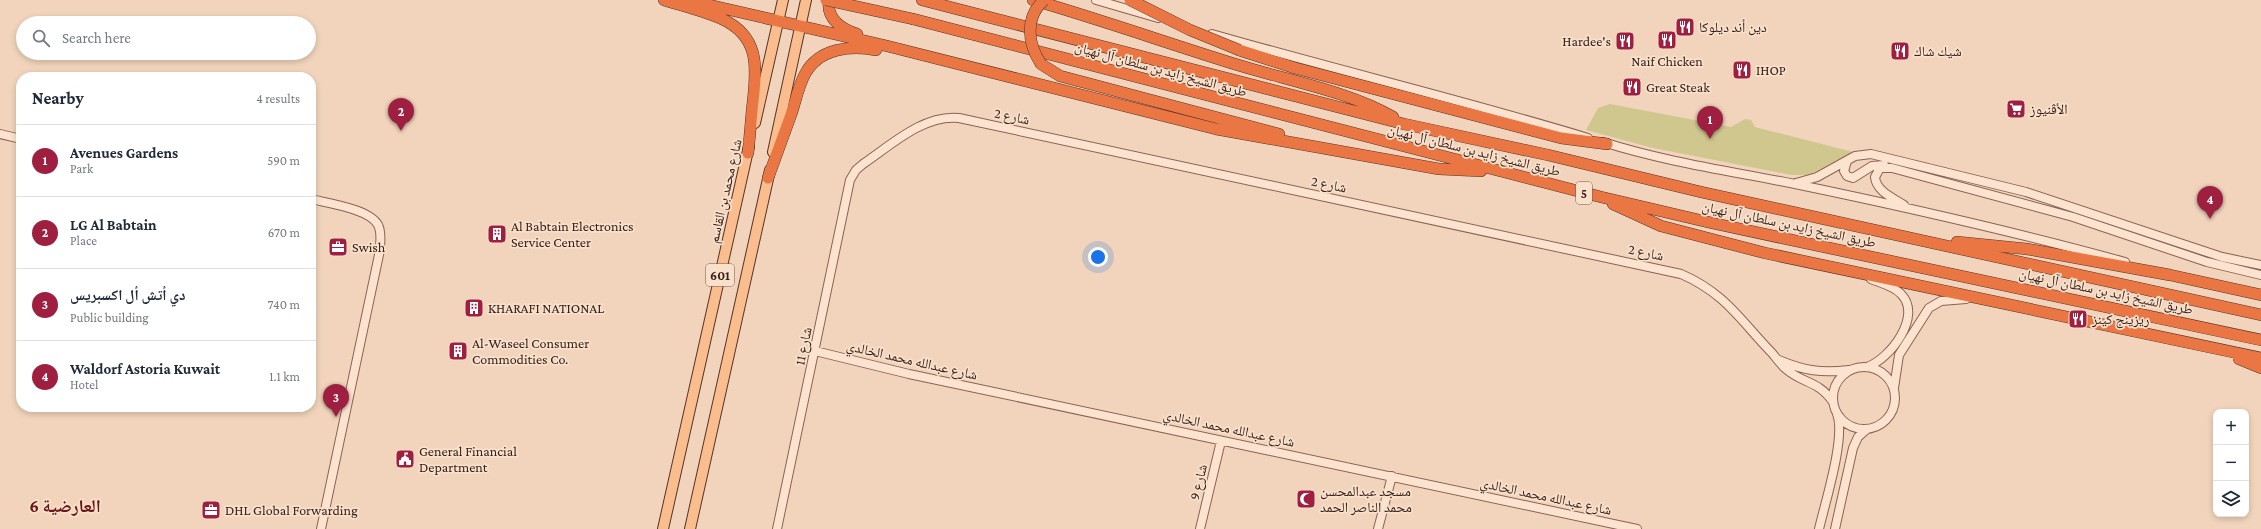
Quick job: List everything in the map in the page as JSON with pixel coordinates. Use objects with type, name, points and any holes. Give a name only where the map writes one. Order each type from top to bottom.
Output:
[{"type":"highway","points":[[664,0],[722,20],[742,33],[749,42],[754,53],[757,70],[748,153]]},
{"type":"highway","points":[[687,0],[887,46],[1216,129],[1439,169],[1494,170]]},
{"type":"highway","name":"طريق الشيخ زايد بن سلطان آل نهيان","points":[[826,0],[913,20],[1601,197],[1789,240],[2261,340]]},
{"type":"highway","points":[[829,0],[830,14],[836,23],[849,31],[887,46]]},
{"type":"highway","name":"طريق الشيخ زايد بن سلطان آل نهيان","points":[[922,0],[1404,124],[1548,155],[1701,192],[2261,315]]},
{"type":"highway","points":[[1033,0],[1109,22],[1237,64],[1361,102],[1378,108],[1404,124]]},
{"type":"highway","points":[[1044,0],[1035,11],[1030,33],[1031,44],[1041,64],[1053,73],[1213,118],[1367,155]]},
{"type":"highway","points":[[1130,0],[1190,30],[1239,50],[1282,64],[1561,138],[1607,144]]},
{"type":"highway","points":[[768,178],[805,74],[814,63],[825,55],[843,49],[866,48],[998,74]]},
{"type":"highway","points":[[1601,197],[1632,214],[1687,234],[1843,270],[2261,358]]},
{"type":"highway","points":[[1915,238],[2027,249],[2170,275],[2261,295]]},
{"type":"highway","points":[[2178,340],[2261,368]]},
{"type":"main road","name":"شارع محمد بن القاسم","points":[[662,529],[783,0]]},
{"type":"main road","name":"601","points":[[690,529],[806,0]]},
{"type":"street","points":[[1096,0],[1319,65],[1527,119],[1607,144],[1672,161],[1794,184],[1908,208],[2034,237],[2170,275]]},
{"type":"street","name":"شارع 2","points":[[856,170],[930,121],[948,117],[958,118],[1681,274],[1706,286],[1727,303],[1778,360],[1793,374],[1821,387],[1833,402]]},
{"type":"street","points":[[0,134],[16,138]]},
{"type":"street","points":[[1794,184],[1817,177],[1859,155],[1871,154],[2026,192],[2222,257],[2261,265]]},
{"type":"street","points":[[1847,161],[1844,171],[1847,176],[1853,178],[1877,165],[1892,168],[2073,217],[2207,262],[2261,275]]},
{"type":"street","points":[[1892,168],[1883,167],[1878,170],[1875,181],[1884,192],[1908,208]]},
{"type":"street","name":"شارع 11","points":[[776,529],[815,351],[847,191],[856,170]]},
{"type":"street","points":[[316,200],[369,216],[378,224],[381,235],[380,250],[321,529]]},
{"type":"street","points":[[1820,529],[1837,448],[1840,420],[1833,402],[1835,386],[1845,373],[1852,369],[1867,367],[1882,359],[1890,351],[1906,323],[1908,308],[1906,301],[1896,289],[1843,270]]},
{"type":"street","points":[[1835,529],[1853,448],[1858,437],[1867,429],[1880,425],[1890,416],[1895,398],[1894,389],[1899,355],[1929,308],[1947,300],[1995,301]]},
{"type":"street","name":"شارع عبدالله محمد الخالدي","points":[[815,351],[909,374],[1637,529]]},
{"type":"street","name":"شارع 2","points":[[1778,360],[1797,368],[1816,372],[1852,369]]},
{"type":"street","points":[[1867,367],[1881,372],[1894,389]]},
{"type":"street","points":[[1836,412],[1849,425],[1867,429]]},
{"type":"street","name":"شارع 9","points":[[1200,529],[1221,441]]},
{"type":"street","points":[[1378,529],[1392,476]]},
{"type":"street","points":[[696,529],[699,491]]},
{"type":"shaded area","points":[[1610,104],[1731,127],[1745,119],[1751,120],[1755,127],[1853,152],[1809,175],[1792,175],[1653,148],[1586,130],[1598,108]]},
{"type":"place","name":"دين أند ديلوكا","points":[[1685,27]]},
{"type":"place","name":"Naif Chicken","points":[[1667,40]]},
{"type":"place","name":"Hardee's","points":[[1625,41]]},
{"type":"place","name":"شيك شاك","points":[[1900,51]]},
{"type":"place","name":"IHOP","points":[[1742,70]]},
{"type":"place","name":"Great Steak","points":[[1632,87]]},
{"type":"place","name":"الأڤنيوز","points":[[2016,109]]},
{"type":"place","name":"LG Al Babtain","points":[[401,131]]},
{"type":"place","name":"Avenues Gardens","points":[[1710,139]]},
{"type":"place","name":"Waldorf Astoria Kuwait","points":[[2210,219]]},
{"type":"place","name":"Al Babtain Electronics Service Center","points":[[497,234]]},
{"type":"place","name":"Swish","points":[[338,247]]},
{"type":"place","name":"KHARAFI NATIONAL","points":[[474,308]]},
{"type":"place","name":"ريزينج كينز","points":[[2078,319]]},
{"type":"place","name":"Al-Waseel Consumer Commodities Co.","points":[[458,351]]},
{"type":"place","name":"دي أتش أل اكسبريس","points":[[336,417]]},
{"type":"place","name":"General Financial Department","points":[[405,459]]},
{"type":"place","name":"مسجد عبدالمحسن محمد الناصر الحمد","points":[[1306,499]]},
{"type":"place","name":"DHL Global Forwarding","points":[[211,510]]},
{"type":"district","name":"العارضية 6","points":[[65,506]]}]
